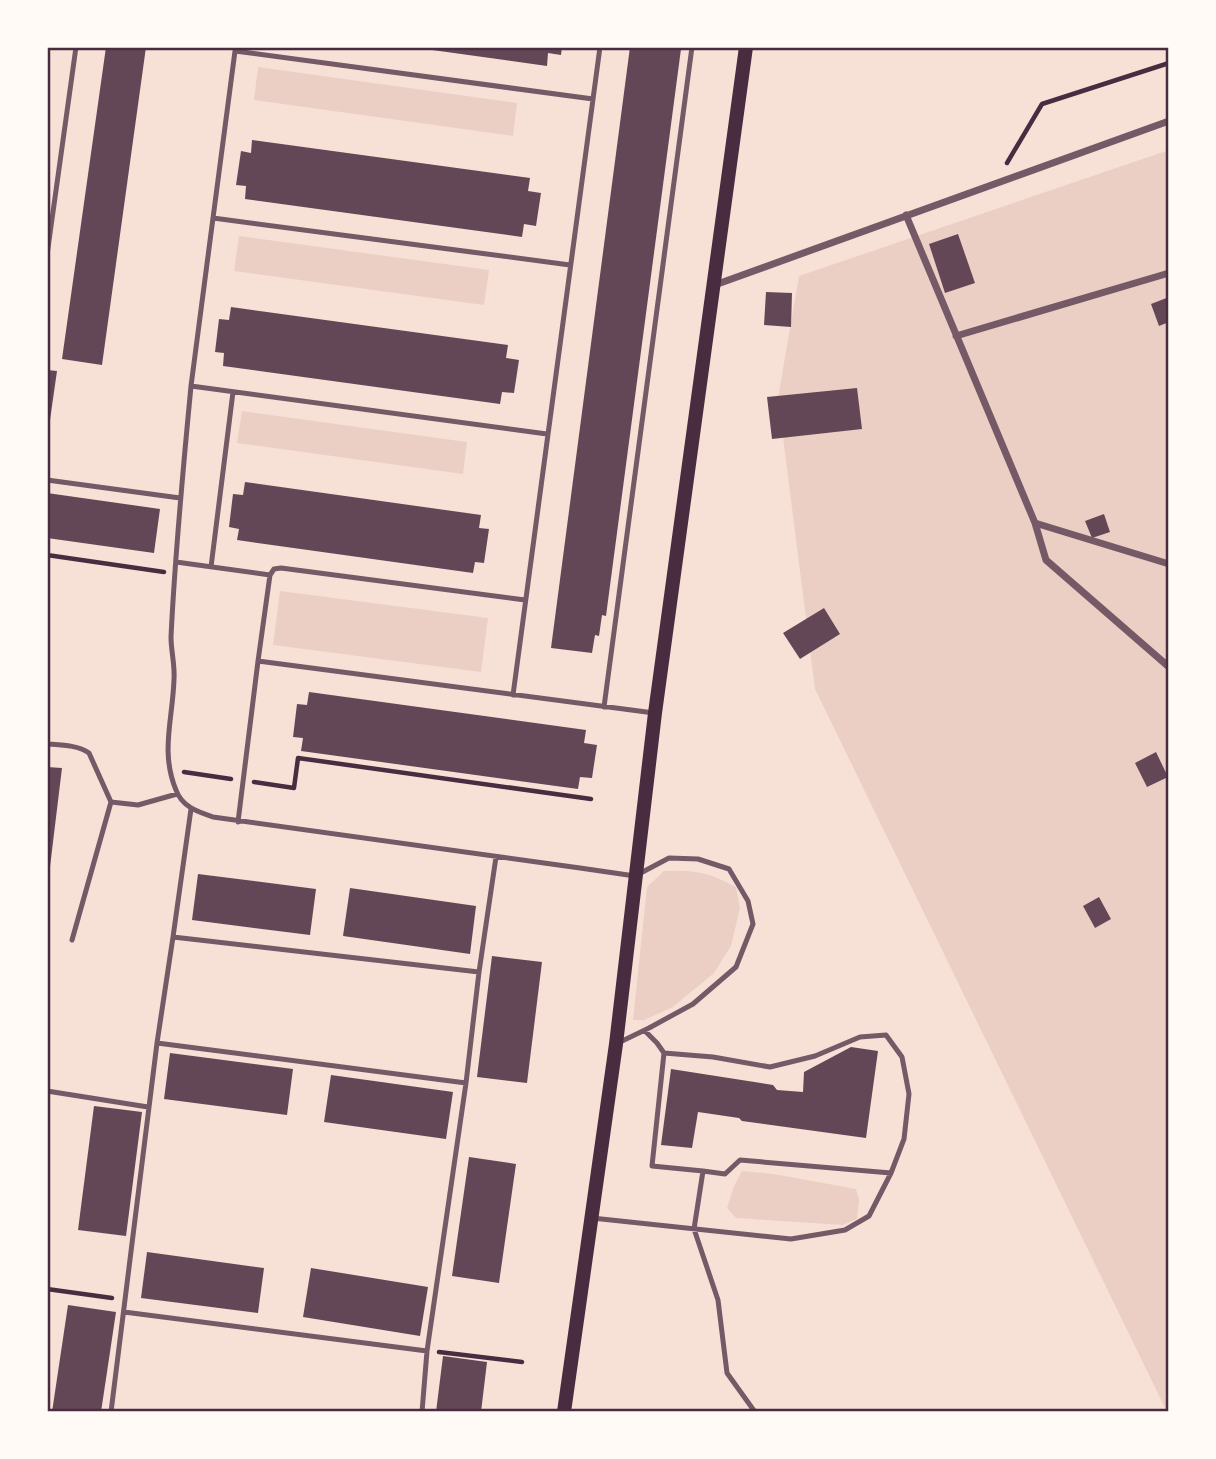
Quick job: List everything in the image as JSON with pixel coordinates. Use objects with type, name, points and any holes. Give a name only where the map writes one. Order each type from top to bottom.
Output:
[{"type":"main road","points":[[564,1412],[616,1044],[655,713],[746,47]]},
{"type":"street","points":[[712,286],[1169,121]]},
{"type":"street","points":[[906,215],[1035,523],[1046,560],[1169,667]]},
{"type":"street","points":[[956,336],[1169,273]]},
{"type":"street","points":[[1035,523],[1169,564]]},
{"type":"lane","points":[[47,256],[76,47]]},
{"type":"lane","points":[[513,695],[600,47]]},
{"type":"lane","points":[[604,706],[692,47]]},
{"type":"lane","points":[[593,99],[235,49],[191,386],[180,498],[171,640],[174,678],[167,751],[169,770],[177,794],[191,809],[213,817],[635,876],[669,858],[698,859],[729,869],[748,901],[753,924],[736,967],[693,1004],[616,1044]]},
{"type":"lane","points":[[213,218],[570,265]]},
{"type":"lane","points":[[191,386],[547,434]]},
{"type":"lane","points":[[211,567],[233,392]]},
{"type":"lane","points":[[47,480],[180,498]]},
{"type":"lane","points":[[176,562],[270,575]]},
{"type":"lane","points":[[237,822],[270,575],[274,569],[525,600]]},
{"type":"lane","points":[[258,662],[655,713]]},
{"type":"lane","points":[[47,744],[76,747],[89,753],[111,802],[72,940]]},
{"type":"lane","points":[[111,802],[138,805],[177,794]]},
{"type":"lane","points":[[111,1412],[148,1107],[191,809]]},
{"type":"lane","points":[[422,1412],[427,1351],[496,857]]},
{"type":"lane","points":[[173,937],[479,972]]},
{"type":"lane","points":[[645,1031],[664,1053],[652,1166],[725,1174],[740,1160],[891,1174]]},
{"type":"lane","points":[[592,1218],[791,1239],[845,1230],[869,1216],[891,1174],[904,1139],[909,1094],[902,1057],[886,1035],[860,1037],[815,1056],[770,1067],[713,1057],[664,1053]]},
{"type":"lane","points":[[157,1043],[466,1083]]},
{"type":"lane","points":[[47,1091],[148,1107]]},
{"type":"lane","points":[[703,1171],[694,1229],[718,1300],[727,1373],[755,1412]]},
{"type":"lane","points":[[124,1312],[427,1351]]},
{"type":"path","points":[[996,183],[1042,104],[1169,63]]},
{"type":"path","points":[[47,555],[176,573]]},
{"type":"path","points":[[169,770],[295,788],[298,758],[591,799]]},
{"type":"path","points":[[47,1289],[126,1299]]},
{"type":"path","points":[[427,1351],[522,1362]]},
{"type":"shaded area","points":[[258,67],[517,103],[513,136],[254,100]]},
{"type":"shaded area","points":[[1169,150],[1167,1412],[815,689],[778,398],[799,276]]},
{"type":"shaded area","points":[[239,236],[489,270],[484,305],[234,271]]},
{"type":"shaded area","points":[[242,411],[467,442],[463,474],[237,443]]},
{"type":"shaded area","points":[[280,591],[488,618],[481,672],[273,645]]},
{"type":"shaded area","points":[[664,871],[702,873],[726,882],[736,887],[740,908],[731,946],[714,973],[673,1007],[644,1020],[633,1020],[647,887]]},
{"type":"shaded area","points":[[742,1171],[856,1189],[859,1200],[857,1219],[843,1225],[736,1218],[727,1208]]},
{"type":"building","points":[[106,47],[146,47],[102,365],[62,359]]},
{"type":"building","points":[[425,47],[562,47],[561,55],[548,53],[547,66]]},
{"type":"building","points":[[630,47],[681,49],[606,616],[602,615],[599,636],[595,635],[592,653],[551,648]]},
{"type":"building","points":[[252,140],[530,178],[528,191],[541,193],[536,226],[524,224],[522,237],[245,199],[246,186],[236,185],[241,151],[251,153]]},
{"type":"building","points":[[958,234],[975,283],[945,293],[929,244]]},
{"type":"building","points":[[766,292],[792,293],[791,327],[764,325]]},
{"type":"building","points":[[1169,297],[1169,322],[1159,326],[1151,304]]},
{"type":"building","points":[[231,307],[508,345],[506,358],[519,360],[514,393],[502,392],[500,404],[223,366],[224,353],[215,352],[219,319],[229,320]]},
{"type":"building","points":[[47,370],[57,371],[49,427],[47,427]]},
{"type":"building","points":[[857,388],[862,429],[772,439],[767,397]]},
{"type":"building","points":[[245,482],[481,515],[479,528],[489,529],[484,563],[475,562],[473,573],[237,540],[239,529],[229,527],[233,494],[243,495]]},
{"type":"building","points":[[47,493],[160,509],[154,553],[47,538]]},
{"type":"building","points":[[1104,514],[1110,532],[1092,538],[1085,521]]},
{"type":"building","points":[[824,608],[840,634],[800,659],[783,633]]},
{"type":"building","points":[[309,692],[586,730],[584,743],[597,745],[592,778],[580,777],[578,789],[301,751],[303,738],[293,737],[297,704],[307,705]]},
{"type":"building","points":[[1156,752],[1168,777],[1147,787],[1135,763]]},
{"type":"building","points":[[47,767],[62,768],[49,875],[47,875]]},
{"type":"building","points":[[198,874],[316,889],[310,935],[192,920]]},
{"type":"building","points":[[350,888],[476,906],[470,954],[343,936]]},
{"type":"building","points":[[1099,897],[1111,919],[1095,928],[1083,906]]},
{"type":"building","points":[[492,956],[542,962],[527,1083],[477,1077]]},
{"type":"building","points":[[851,1047],[878,1051],[866,1138],[742,1121],[739,1118],[698,1112],[692,1148],[661,1145],[671,1069],[773,1085],[777,1090],[803,1092],[804,1072]]},
{"type":"building","points":[[170,1053],[293,1069],[287,1115],[164,1099]]},
{"type":"building","points":[[331,1075],[453,1092],[446,1139],[324,1122]]},
{"type":"building","points":[[94,1106],[142,1112],[126,1236],[78,1230]]},
{"type":"building","points":[[469,1157],[516,1164],[499,1283],[452,1276]]},
{"type":"building","points":[[147,1252],[264,1268],[258,1313],[141,1298]]},
{"type":"building","points":[[311,1268],[428,1287],[420,1336],[303,1317]]},
{"type":"building","points":[[68,1305],[116,1312],[101,1412],[52,1412]]},
{"type":"building","points":[[443,1356],[487,1362],[481,1412],[436,1412]]}]
